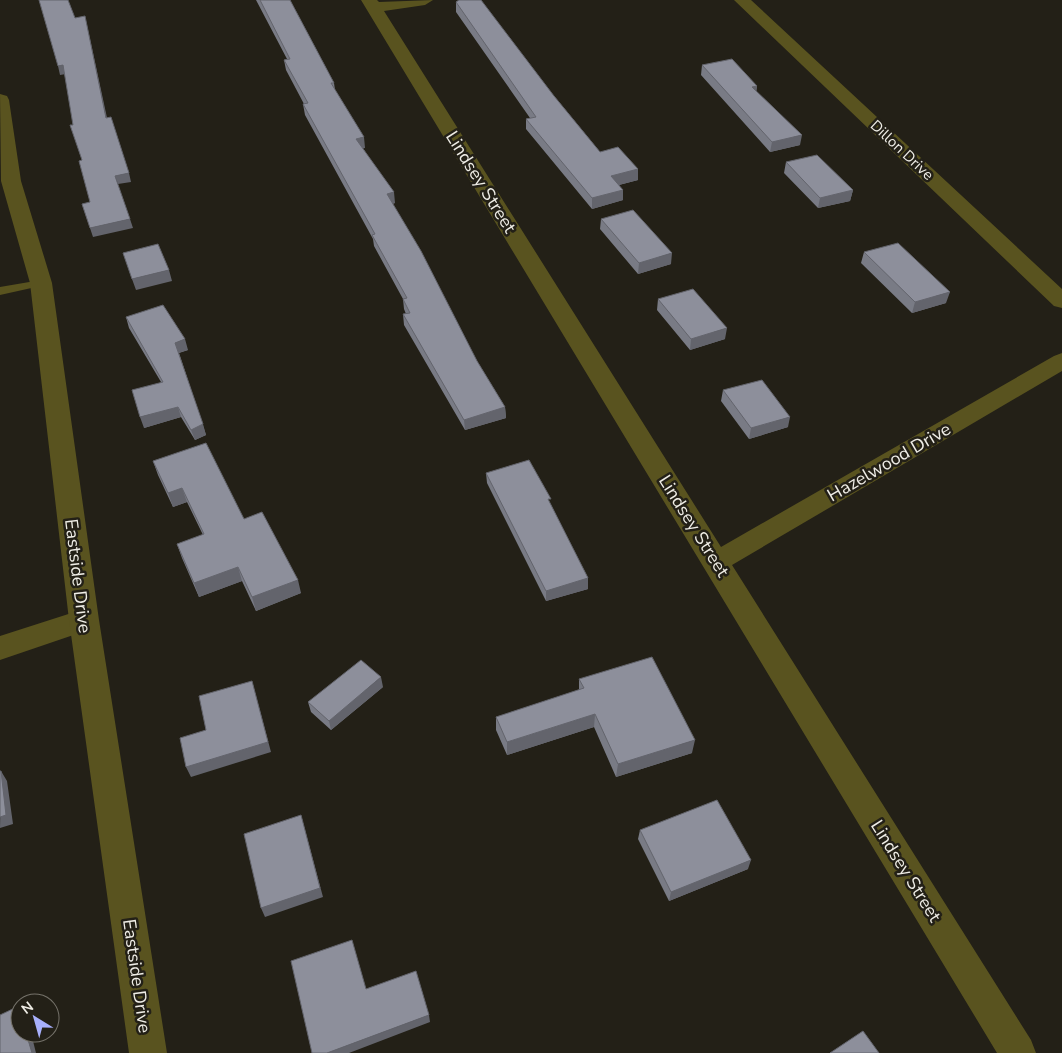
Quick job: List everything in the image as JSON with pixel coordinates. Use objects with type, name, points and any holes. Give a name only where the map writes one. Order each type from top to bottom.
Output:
[{"type":"street","points":[[371,4],[425,0]]},
{"type":"street","name":"Dillon Drive","points":[[742,0],[1062,301]]},
{"type":"street","name":"Lindsey Street","points":[[371,4],[1018,1053]]},
{"type":"street","name":"Eastside Drive","points":[[0,100],[6,182],[41,283],[84,620],[148,1053]]},
{"type":"street","name":"Hazelwood Drive","points":[[716,562],[1062,361]]},
{"type":"street","points":[[0,648],[84,620]]},
{"type":"lane","points":[[0,291],[41,283]]},
{"type":"building","points":[[39,0],[68,0],[75,18],[85,16],[106,118],[111,117],[129,173],[115,176],[130,219],[90,228],[82,204],[90,202],[79,161],[82,160],[70,125],[73,125],[63,65],[58,66]]},
{"type":"building","points":[[260,0],[290,0],[334,83],[331,83],[364,137],[356,139],[394,192],[387,194],[421,251],[477,361],[505,407],[464,420],[403,314],[410,313],[403,299],[407,298],[372,235],[375,234],[303,104],[308,103],[284,60],[290,59]]},
{"type":"building","points":[[459,0],[481,0],[554,96],[600,152],[618,147],[638,169],[611,176],[623,190],[592,198],[526,119],[536,117],[456,2]]},
{"type":"building","points":[[732,59],[757,86],[752,87],[802,135],[772,142],[702,65]]},
{"type":"building","points":[[817,155],[853,190],[820,198],[786,162]]},
{"type":"building","points":[[633,210],[672,253],[639,263],[601,219]]},
{"type":"building","points":[[898,243],[950,292],[915,302],[864,252]]},
{"type":"building","points":[[158,244],[169,270],[132,279],[123,253]]},
{"type":"building","points":[[693,289],[727,328],[691,339],[658,299]]},
{"type":"building","points":[[163,305],[185,339],[175,343],[203,424],[191,430],[178,407],[140,417],[132,390],[163,382],[126,317]]},
{"type":"building","points":[[762,380],[790,417],[751,428],[723,390]]},
{"type":"building","points":[[206,443],[244,519],[262,512],[298,580],[252,597],[238,567],[194,583],[177,544],[204,534],[182,488],[168,493],[153,461]]},
{"type":"building","points":[[529,460],[551,499],[548,499],[588,578],[546,591],[486,473]]},
{"type":"building","points":[[652,657],[695,740],[618,764],[595,714],[507,742],[496,717],[584,688],[579,679]]},
{"type":"building","points":[[361,660],[381,677],[329,721],[308,702]]},
{"type":"building","points":[[252,681],[268,742],[186,767],[180,738],[206,730],[199,696]]},
{"type":"building","points":[[0,771],[6,815],[0,817]]},
{"type":"building","points":[[717,800],[751,860],[671,892],[640,830]]},
{"type":"building","points":[[301,815],[320,888],[261,908],[244,834]]},
{"type":"building","points":[[352,940],[366,989],[416,971],[429,1015],[327,1053],[312,1053],[291,961]]},
{"type":"building","points":[[10,1010],[10,1043],[29,1043],[32,1053],[0,1053],[0,1015]]},
{"type":"building","points":[[863,1031],[879,1053],[830,1053]]}]
